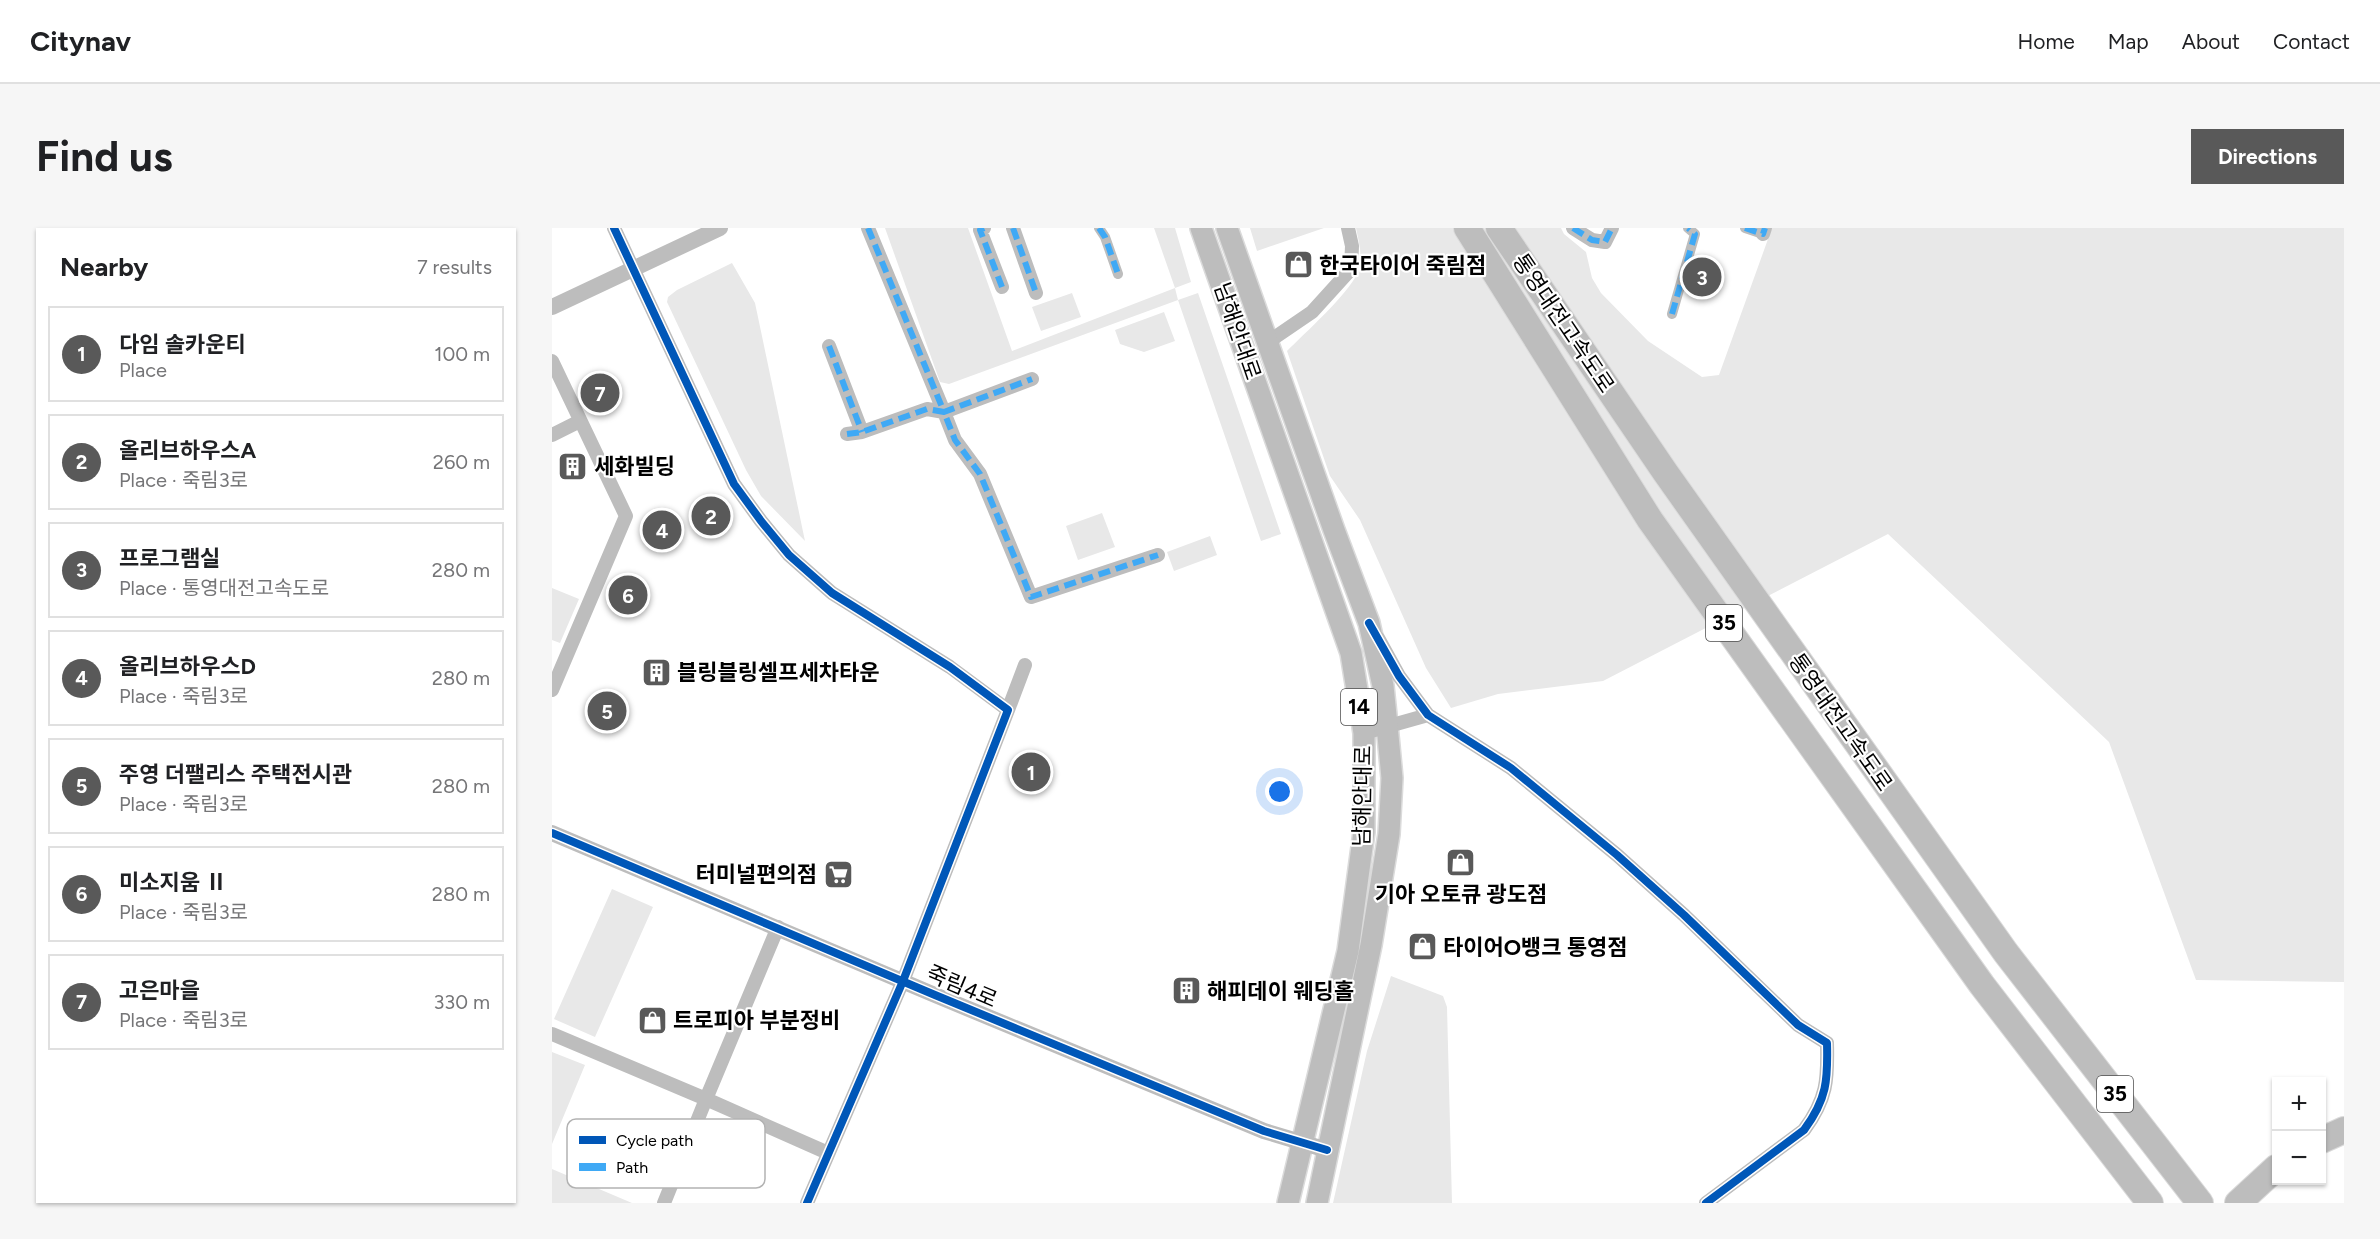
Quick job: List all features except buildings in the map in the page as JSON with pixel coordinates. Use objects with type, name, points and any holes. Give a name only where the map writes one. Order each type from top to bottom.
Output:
[{"type":"highway","name":"통영대전고속도로","points":[[1467,228],[1650,520],[1999,1006],[2150,1203]]},
{"type":"highway","name":"통영대전고속도로","points":[[1499,228],[1665,472],[2030,985],[2200,1203]]},
{"type":"highway","points":[[2326,1138],[2344,1130]]},
{"type":"highway","points":[[2245,1196],[2272,1172]]},
{"type":"main road","name":"남해안대로","points":[[1202,228],[1351,653],[1364,733],[1364,832],[1348,951],[1288,1203]]},
{"type":"main road","name":"남해안대로","points":[[1227,228],[1369,623],[1383,686],[1392,778],[1389,834],[1371,945],[1317,1203]]},
{"type":"street","points":[[614,228],[734,484],[789,555],[832,593],[950,668],[1008,710]]},
{"type":"street","points":[[552,307],[720,228]]},
{"type":"street","points":[[868,228],[955,440],[980,474],[1031,597],[1158,555]]},
{"type":"street","points":[[984,228],[980,230],[1002,287]]},
{"type":"street","points":[[1013,228],[1036,293]]},
{"type":"street","points":[[1099,228],[1106,237],[1118,274]]},
{"type":"street","points":[[1268,342],[1312,312],[1351,269],[1352,246],[1348,228]]},
{"type":"street","points":[[1573,228],[1592,240],[1605,242],[1612,228]]},
{"type":"street","points":[[1745,228],[1764,231]]},
{"type":"street","points":[[1672,314],[1695,230]]},
{"type":"street","points":[[829,346],[862,432]]},
{"type":"street","points":[[552,361],[626,516],[552,690]]},
{"type":"street","points":[[847,434],[862,432],[927,409],[944,412],[1032,379]]},
{"type":"street","points":[[552,435],[580,421]]},
{"type":"street","points":[[1369,623],[1399,676],[1428,715],[1511,768],[1617,855],[1684,915],[1798,1026],[1827,1043],[1828,1080],[1817,1113],[1804,1130],[1706,1203]]},
{"type":"street","points":[[807,1203],[903,981],[1024,665]]},
{"type":"street","points":[[1364,733],[1428,715]]},
{"type":"street","name":"죽림4로","points":[[552,833],[1264,1131],[1327,1150]]},
{"type":"street","points":[[698,1119],[778,927]]},
{"type":"street","points":[[552,1034],[751,1119]]},
{"type":"street","points":[[765,1125],[828,1153]]},
{"type":"street","points":[[664,1203],[670,1188]]},
{"type":"shaded area","points":[[885,228],[968,228],[1012,351],[1175,288],[1178,300],[949,384],[940,382]]},
{"type":"shaded area","points":[[1154,228],[1175,228],[1191,282],[1175,288]]},
{"type":"shaded area","points":[[1250,228],[1324,228],[1257,251]]},
{"type":"shaded area","points":[[1356,228],[1561,228],[1564,234],[1586,252],[1592,278],[1601,293],[1648,341],[1702,377],[1719,375],[1772,228],[2344,228],[2344,982],[2196,980],[2109,742],[1888,534],[1603,681],[1498,694],[1451,708],[1426,668],[1360,520],[1330,476],[1287,351],[1335,303],[1357,274],[1361,257]]},
{"type":"shaded area","points":[[732,263],[755,303],[805,541],[761,496],[746,470],[667,302],[668,297],[677,290]]},
{"type":"shaded area","points":[[1072,293],[1081,317],[1041,331],[1032,307]]},
{"type":"shaded area","points":[[1198,293],[1281,534],[1261,541],[1178,300]]},
{"type":"shaded area","points":[[1164,312],[1175,341],[1144,352],[1120,344],[1115,330]]},
{"type":"shaded area","points":[[1102,513],[1115,547],[1078,560],[1066,526]]},
{"type":"shaded area","points":[[1210,536],[1217,555],[1174,571],[1167,552]]},
{"type":"shaded area","points":[[552,588],[579,599],[560,643],[552,640]]},
{"type":"shaded area","points":[[612,889],[653,907],[595,1037],[554,1019]]},
{"type":"shaded area","points":[[1391,976],[1443,996],[1447,1007],[1452,1203],[1333,1203],[1367,1051]]},
{"type":"shaded area","points":[[552,1052],[585,1065],[552,1144]]},
{"type":"shaded area","points":[[552,1169],[567,1175],[567,1188],[597,1188],[632,1203],[552,1203]]},
{"type":"marked path","points":[[868,228],[944,412],[1032,379]]},
{"type":"marked path","points":[[984,228],[980,230],[1002,287]]},
{"type":"marked path","points":[[1013,228],[1036,293]]},
{"type":"marked path","points":[[1099,228],[1105,237],[1118,274]]},
{"type":"marked path","points":[[1573,228],[1592,240],[1605,242],[1612,228]]},
{"type":"marked path","points":[[1672,314],[1695,234],[1688,228]]},
{"type":"marked path","points":[[1745,228],[1763,234],[1765,228]]},
{"type":"marked path","points":[[829,346],[862,432]]},
{"type":"marked path","points":[[847,434],[862,432],[927,409],[944,412],[955,440],[980,474],[1031,597],[1158,555]]},
{"type":"cycle path","points":[[614,228],[734,484],[761,521],[789,555],[832,593],[950,667],[1008,710],[903,981],[807,1203]]},
{"type":"cycle path","points":[[1369,623],[1399,676],[1428,715],[1511,768],[1617,855],[1684,915],[1798,1025],[1827,1043],[1827,1068],[1822,1099],[1804,1130],[1706,1203]]},
{"type":"cycle path","points":[[552,833],[1264,1131],[1327,1150]]},
{"type":"place","name":"한국타이어 죽림점","points":[[1298,265]]},
{"type":"place","name":"프로그램실","points":[[1702,277]]},
{"type":"place","name":"고은마을","points":[[600,393]]},
{"type":"place","name":"세화빌딩","points":[[573,466]]},
{"type":"place","name":"올리브하우스A","points":[[711,516]]},
{"type":"place","name":"올리브하우스D","points":[[662,530]]},
{"type":"place","name":"미소지움 Ⅱ","points":[[628,595]]},
{"type":"place","name":"블링블링셀프세차타운","points":[[656,672]]},
{"type":"place","name":"주영 더팰리스 주택전시관","points":[[607,711]]},
{"type":"place","name":"다임 솔카운티","points":[[1031,772]]},
{"type":"place","name":"기아 오토큐 광도점","points":[[1461,862]]},
{"type":"place","name":"터미널편의점","points":[[838,874]]},
{"type":"place","name":"타이어O뱅크 통영점","points":[[1422,947]]},
{"type":"place","name":"해피데이 웨딩홀","points":[[1186,991]]},
{"type":"place","name":"트로피아 부분정비","points":[[652,1020]]}]
